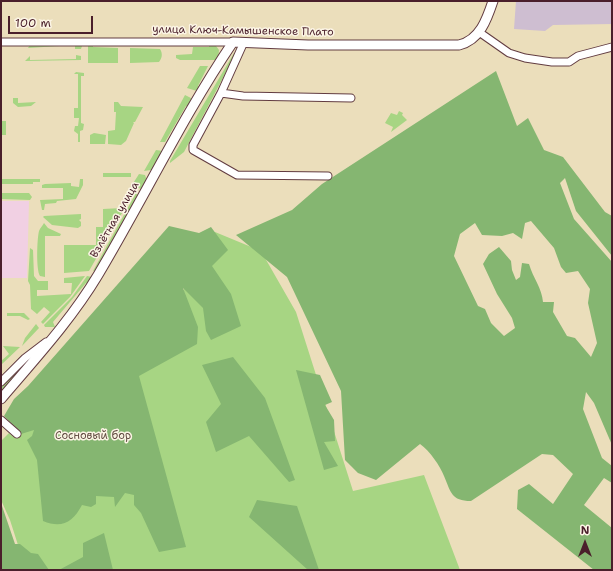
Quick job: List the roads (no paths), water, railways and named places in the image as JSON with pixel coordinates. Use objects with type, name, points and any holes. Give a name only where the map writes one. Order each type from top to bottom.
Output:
[{"type":"main road","name":"улица Ключ-Камышенское Плато","points":[[233,42],[308,45],[460,45],[470,41],[479,32],[493,1]]},
{"type":"main road","name":"Взлётная улица","points":[[1,398],[53,339],[97,276],[233,42]]},
{"type":"street","points":[[479,32],[509,53],[525,58],[552,62],[569,62],[578,56],[612,47]]},
{"type":"street","points":[[214,41],[222,48],[222,59]]},
{"type":"street","name":"улица Ключ-Камышенское Плато","points":[[1,42],[233,42]]},
{"type":"street","points":[[244,42],[221,93],[193,145],[196,152],[237,175],[328,176]]},
{"type":"street","points":[[221,93],[248,96],[351,98]]},
{"type":"street","points":[[1,382],[25,358],[53,339]]},
{"type":"street","points":[[1,420],[17,434]]},
{"type":"park label","name":"Сосновый бор","points":[[93,436]]}]
